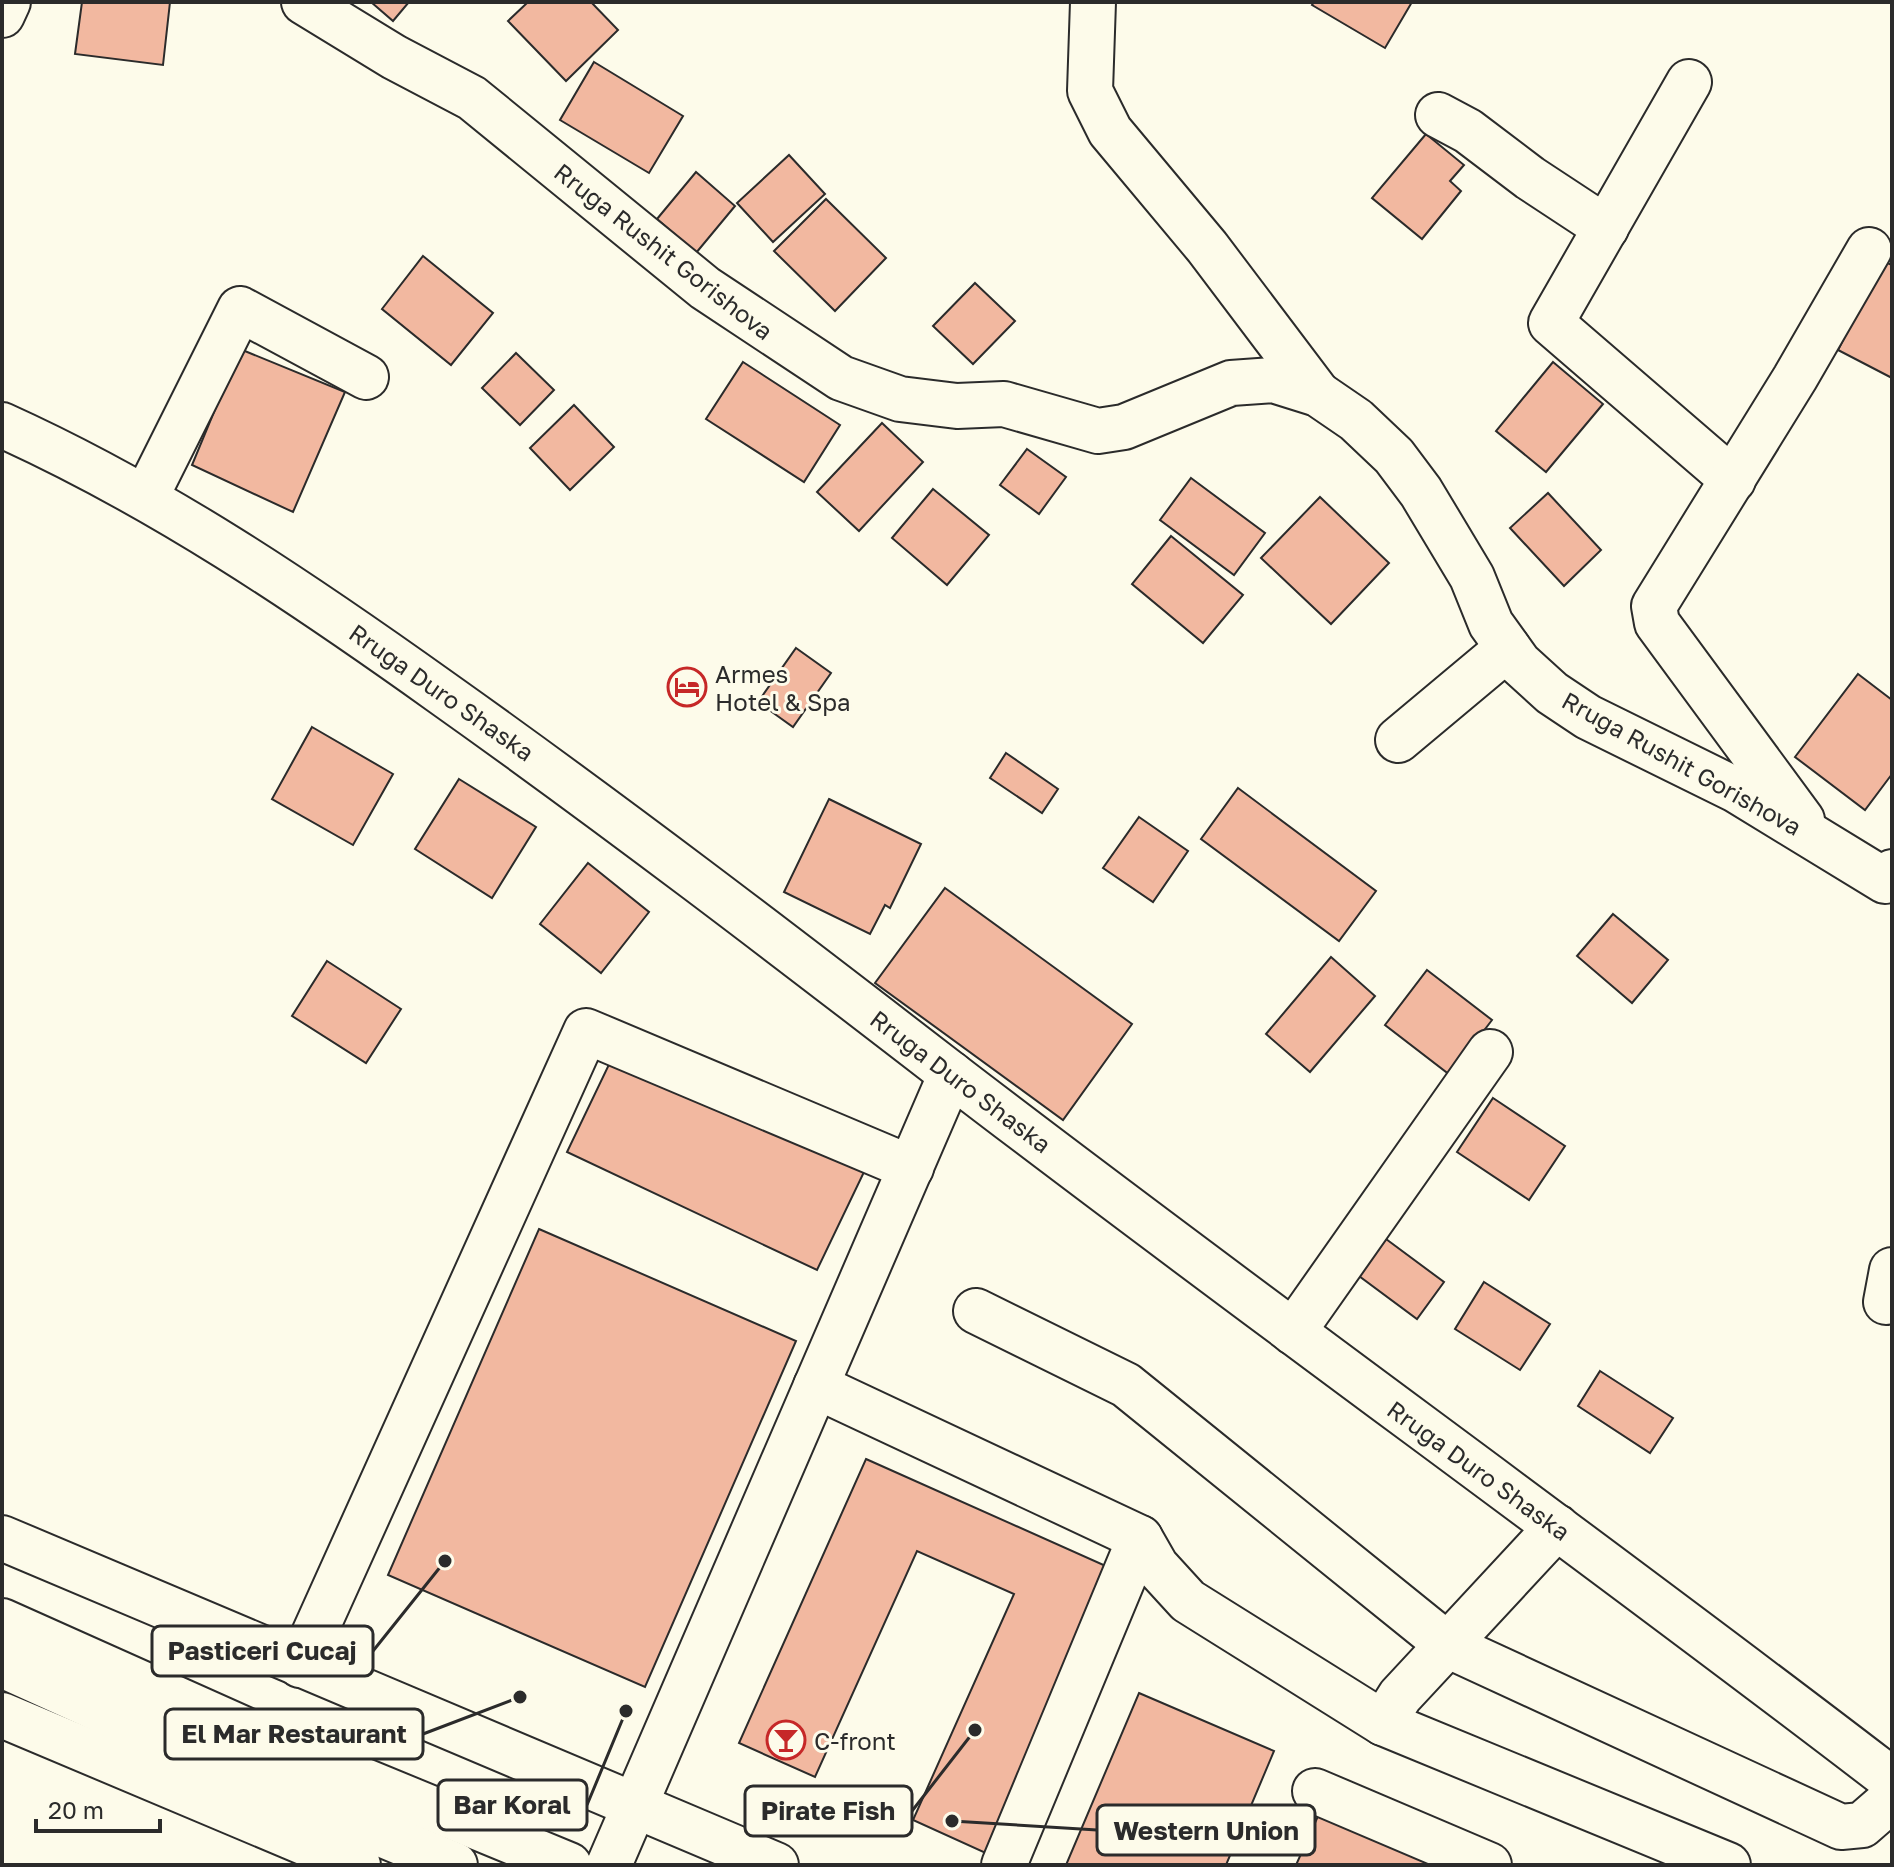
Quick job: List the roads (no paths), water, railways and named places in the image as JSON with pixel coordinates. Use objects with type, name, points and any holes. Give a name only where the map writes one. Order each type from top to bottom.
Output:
[{"type":"street","points":[[2,15],[8,2]]},
{"type":"street","name":"Rruga Rushit Gorishova","points":[[304,2],[394,57],[472,98],[705,288],[841,378],[900,399],[957,406],[1004,404],[1098,431],[1124,427],[1231,383],[1273,380],[1318,394],[1356,420],[1394,456],[1457,553],[1491,624],[1519,663],[1552,693],[1588,717],[1712,777],[1890,880]]},
{"type":"street","points":[[1093,2],[1090,91],[1110,131],[1207,247],[1318,394]]},
{"type":"street","points":[[1689,82],[1551,323],[1733,480]]},
{"type":"street","points":[[1438,115],[1468,131],[1530,178],[1606,228]]},
{"type":"street","points":[[1813,835],[1657,623],[1654,606],[1733,480],[1869,250]]},
{"type":"street","points":[[146,497],[193,424],[240,309],[366,377]]},
{"type":"street","name":"Rruga Duro Shaska","points":[[2,425],[146,497],[325,609],[559,775],[1293,1332],[1892,1780]]},
{"type":"street","points":[[1398,740],[1508,648]]},
{"type":"street","points":[[300,1665],[586,1031],[911,1168]]},
{"type":"street","points":[[1293,1332],[1490,1052]]},
{"type":"street","points":[[609,1865],[951,1074]]},
{"type":"street","points":[[976,1311],[1126,1385],[1449,1646],[1841,1827],[1862,1825],[1892,1799]]},
{"type":"street","points":[[816,1386],[1140,1538],[1156,1566],[1188,1601],[1383,1723],[1728,1865]]},
{"type":"street","points":[[1383,1723],[1400,1696],[1557,1527]]},
{"type":"street","points":[[2,1538],[776,1865]]},
{"type":"street","points":[[1004,1865],[1140,1538]]},
{"type":"street","points":[[2,1621],[304,1756],[569,1865]]},
{"type":"street","points":[[2,1665],[290,1796],[455,1865]]},
{"type":"street","points":[[2,1715],[358,1865]]},
{"type":"street","points":[[1315,1791],[1489,1865]]},
{"type":"place","name":"Armes Hotel & Spa","points":[[687,687]]},
{"type":"place","name":"Pasticeri Cucaj","points":[[445,1561]]},
{"type":"place","name":"El Mar Restaurant","points":[[520,1697]]},
{"type":"place","name":"Bar Koral","points":[[626,1711]]},
{"type":"place","name":"Pirate Fish","points":[[975,1730]]},
{"type":"place","name":"C-front","points":[[786,1740]]},
{"type":"place","name":"Western Union","points":[[952,1821]]}]
